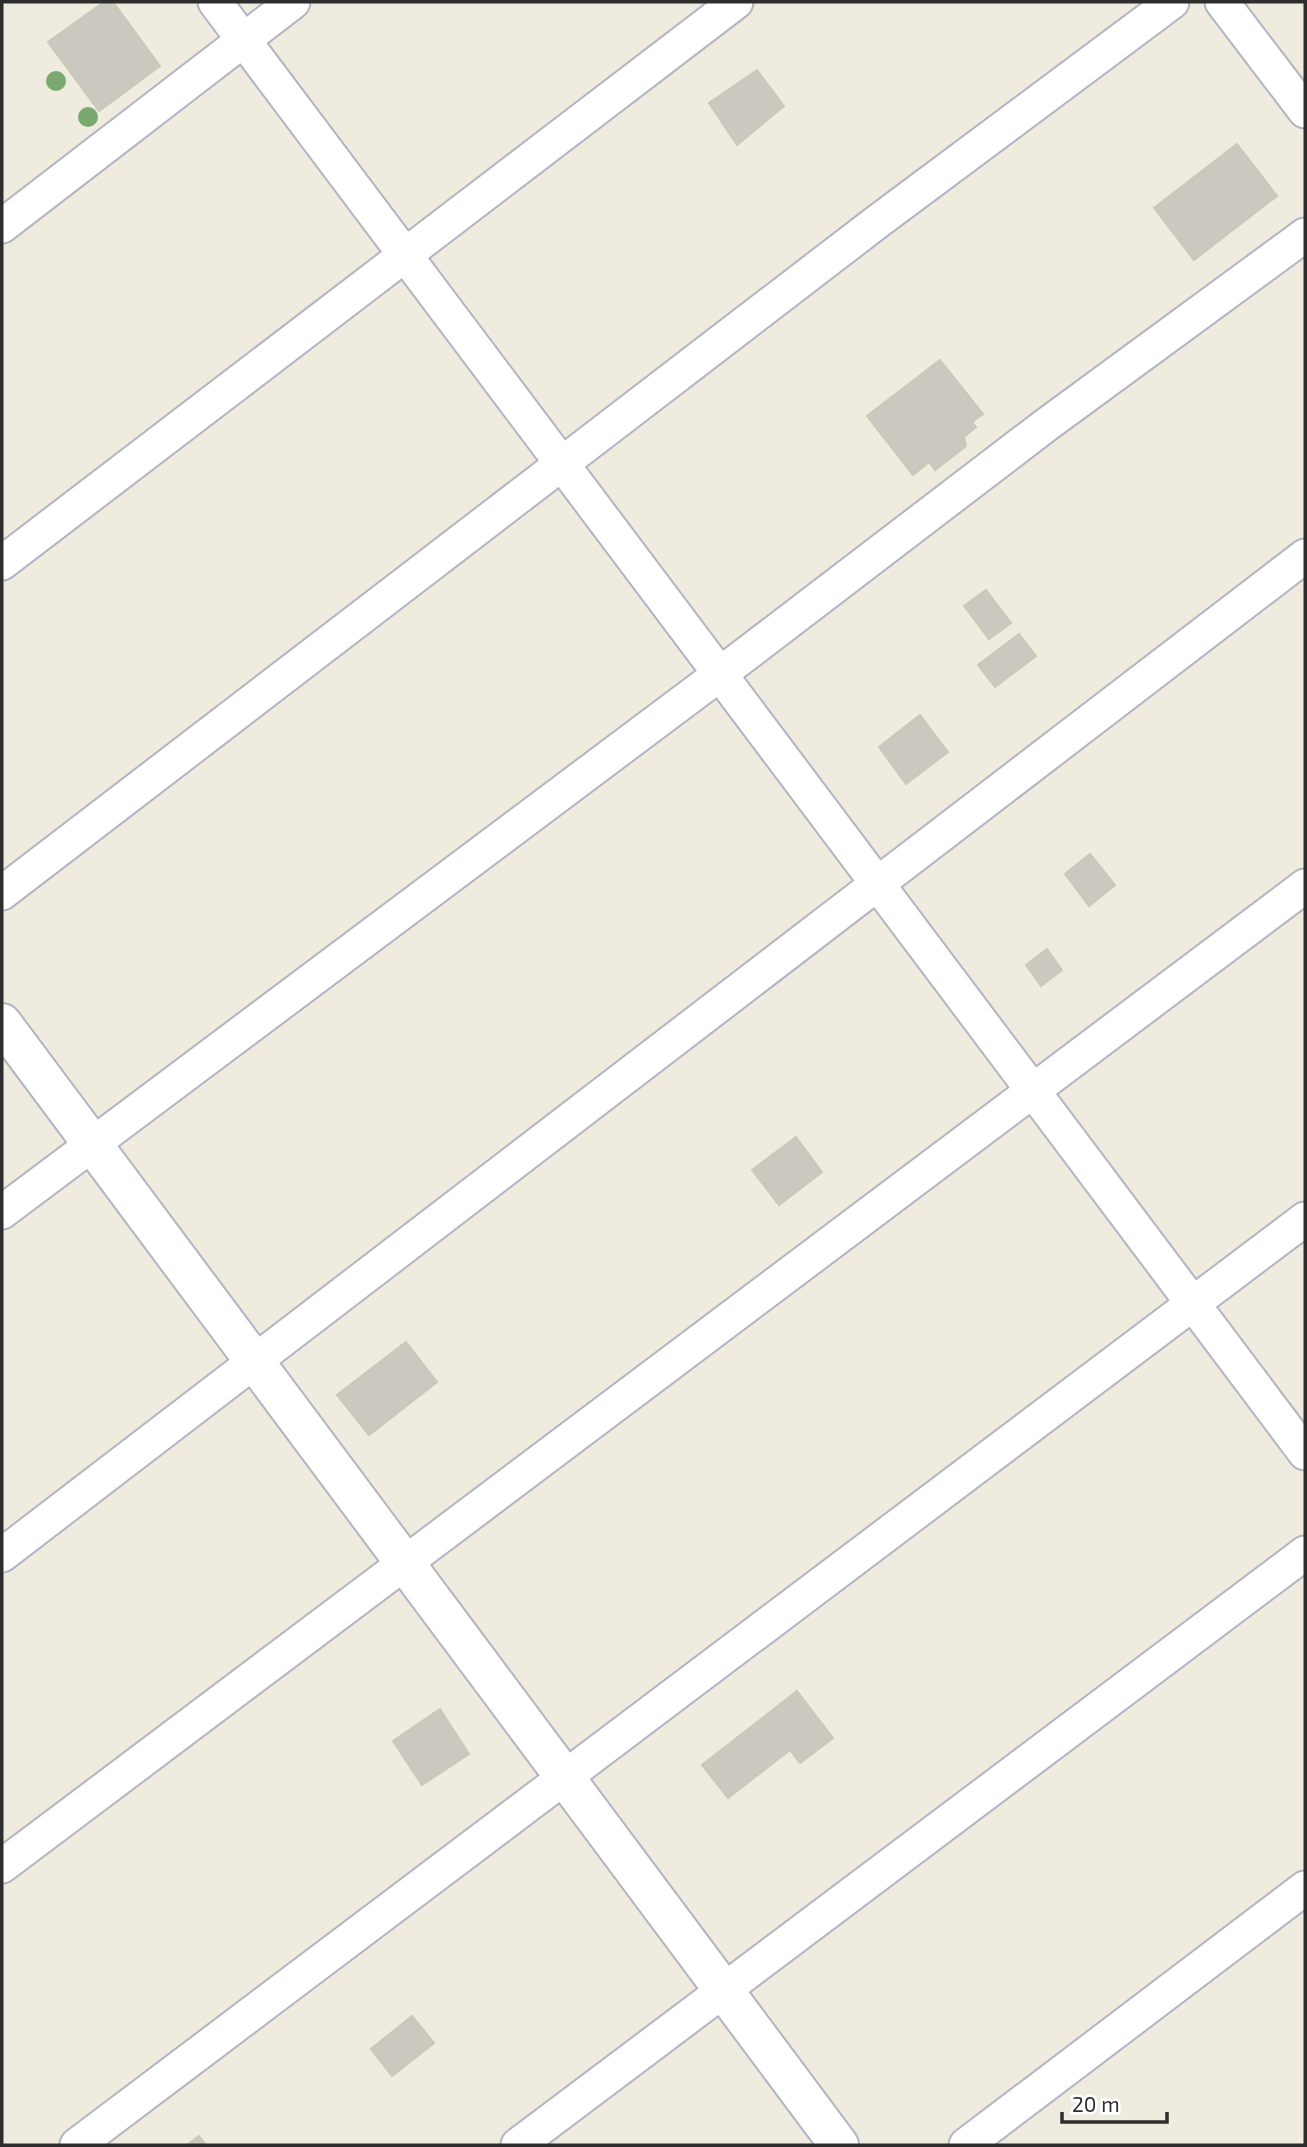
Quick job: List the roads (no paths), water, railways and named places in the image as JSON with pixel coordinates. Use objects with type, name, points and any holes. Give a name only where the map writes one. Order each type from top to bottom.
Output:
[{"type":"street","points":[[215,2],[1305,1453]]},
{"type":"street","points":[[2,226],[293,2]]},
{"type":"street","points":[[2,564],[736,2]]},
{"type":"street","points":[[2,893],[877,222],[1172,2]]},
{"type":"street","points":[[1222,2],[1305,111]]},
{"type":"street","points":[[2,1212],[720,674],[1046,425],[1305,234]]},
{"type":"street","points":[[2,1555],[1305,556]]},
{"type":"street","points":[[2,1866],[1305,886]]},
{"type":"street","points":[[2,1023],[839,2145]]},
{"type":"street","points":[[77,2145],[1305,1219]]},
{"type":"street","points":[[518,2145],[1305,1553]]},
{"type":"street","points":[[966,2145],[1305,1888]]}]
